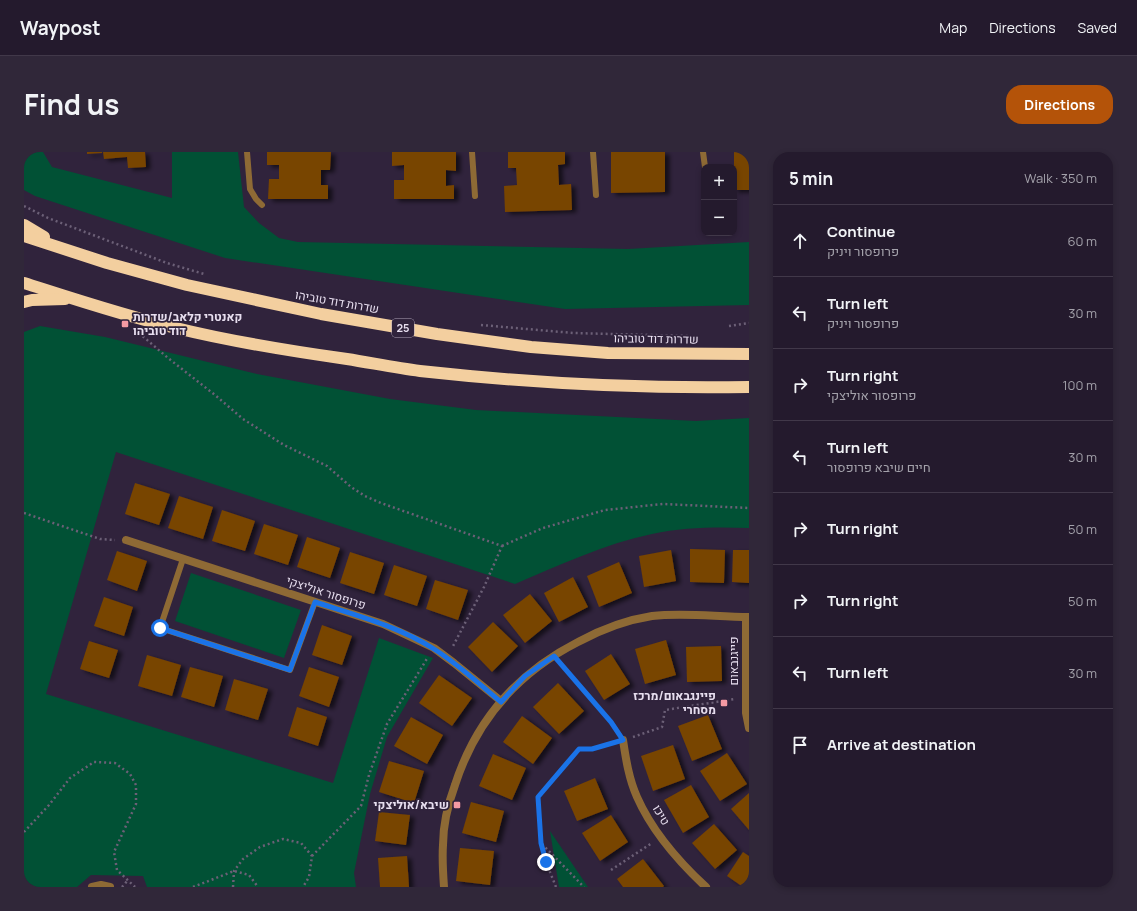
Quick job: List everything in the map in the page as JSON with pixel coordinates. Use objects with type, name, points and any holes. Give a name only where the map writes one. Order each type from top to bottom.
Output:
[{"type":"highway","points":[[24,225],[64,249]]},
{"type":"highway","name":"שדרות דוד טוביהו","points":[[24,236],[107,263],[194,287],[321,314],[437,334],[531,347],[608,353],[749,354]]},
{"type":"highway","points":[[24,283],[176,328],[280,349],[418,370],[507,380],[588,385],[749,387]]},
{"type":"highway","points":[[24,302],[32,300],[72,298]]},
{"type":"street","name":"פרופסור אוליצקי","points":[[126,540],[383,624],[434,648],[501,702]]},
{"type":"street","points":[[444,887],[443,844],[446,818],[459,771],[469,748],[492,711],[525,676],[554,656],[588,636],[609,628],[652,616],[674,615],[748,617]]},
{"type":"street","name":"פייגנבאום","points":[[748,617],[746,713],[749,728]]},
{"type":"street","name":"טיכו","points":[[623,740],[629,774],[637,798],[661,838],[706,887]]},
{"type":"street","points":[[92,887],[101,885],[110,887]]},
{"type":"lane","points":[[247,152],[250,189],[262,205]]},
{"type":"lane","points":[[472,152],[475,196]]},
{"type":"lane","points":[[593,152],[596,195]]},
{"type":"lane","points":[[703,152],[704,164]]},
{"type":"lane","points":[[183,559],[160,628],[290,670],[315,602]]},
{"type":"path","points":[[24,206],[48,218],[167,263],[205,274]]},
{"type":"path","points":[[729,326],[749,323]]},
{"type":"path","points":[[478,325],[573,333],[690,336]]},
{"type":"path","points":[[135,329],[243,419],[284,445],[327,466],[351,487],[366,496],[381,503],[502,546]]},
{"type":"path","points":[[447,658],[484,587],[502,546],[543,528],[605,510],[663,504],[749,508]]},
{"type":"path","points":[[24,513],[100,539],[126,540]]},
{"type":"path","points":[[303,887],[309,877],[312,856],[361,806],[368,774],[387,724],[434,648]]},
{"type":"path","points":[[554,656],[611,722],[623,740]]},
{"type":"path","points":[[556,887],[546,862],[541,843],[538,797],[579,749],[592,749],[662,727],[665,710],[746,698]]},
{"type":"path","points":[[24,832],[49,805],[70,778],[94,762],[115,763],[130,774],[136,785],[136,804],[114,852],[117,870],[135,887]]},
{"type":"path","points":[[611,870],[661,838]]},
{"type":"path","points":[[193,887],[234,871],[243,859],[260,847],[283,839],[301,843],[312,856]]},
{"type":"path","points":[[541,843],[584,887]]},
{"type":"path","points":[[234,871],[234,887]]},
{"type":"path","points":[[234,871],[249,875],[258,887]]},
{"type":"path","points":[[122,887],[128,880]]},
{"type":"green space","points":[[24,152],[43,152],[52,167],[172,198],[172,152],[238,152],[244,207],[259,223],[279,238],[298,242],[628,249],[749,242],[749,305],[565,309],[225,258],[35,196],[24,190]]},
{"type":"green space","points":[[40,326],[105,337],[257,374],[390,399],[476,410],[696,421],[749,418],[749,528],[688,529],[634,538],[599,549],[515,584],[116,452],[46,694],[333,783],[379,638],[433,658],[387,737],[370,794],[354,873],[356,887],[147,887],[143,876],[91,875],[77,887],[24,887],[24,332]]},
{"type":"green space","points":[[191,573],[301,610],[284,658],[175,621]]},
{"type":"green space","points":[[550,831],[588,887],[559,887]]},
{"type":"building","points":[[87,152],[102,152],[102,153],[87,154]]},
{"type":"building","points":[[103,152],[145,152],[146,167],[128,168],[127,157],[104,159]]},
{"type":"building","points":[[267,152],[331,152],[330,170],[321,170],[321,185],[328,185],[328,199],[268,199],[269,179],[279,179],[279,165],[267,165]]},
{"type":"building","points":[[392,152],[456,152],[456,171],[446,170],[446,186],[454,185],[454,199],[394,199],[394,180],[404,180],[404,165],[392,166]]},
{"type":"building","points":[[508,152],[565,152],[565,164],[558,165],[559,185],[571,184],[572,210],[505,212],[504,186],[517,185],[516,168],[508,168]]},
{"type":"building","points":[[611,152],[665,152],[665,192],[611,193]]},
{"type":"building","points":[[734,152],[749,152],[749,190],[737,190],[737,164],[734,164]]},
{"type":"building","points":[[135,483],[170,494],[159,525],[125,514]]},
{"type":"building","points":[[179,496],[213,507],[203,539],[168,528]]},
{"type":"building","points":[[222,510],[255,521],[245,551],[212,541]]},
{"type":"building","points":[[264,524],[298,535],[288,565],[254,554]]},
{"type":"building","points":[[307,537],[340,548],[330,578],[297,567]]},
{"type":"building","points":[[690,549],[725,550],[724,583],[690,582]]},
{"type":"building","points":[[671,550],[676,581],[644,587],[639,556]]},
{"type":"building","points":[[733,550],[749,550],[749,583],[732,582]]},
{"type":"building","points":[[117,551],[147,561],[137,591],[107,580]]},
{"type":"building","points":[[350,552],[384,563],[374,594],[340,583]]},
{"type":"building","points":[[619,562],[632,593],[599,607],[587,576]]},
{"type":"building","points":[[394,565],[427,576],[417,606],[384,595]]},
{"type":"building","points":[[573,577],[588,607],[559,622],[544,593]]},
{"type":"building","points":[[435,580],[468,590],[458,620],[426,609]]},
{"type":"building","points":[[530,594],[552,621],[525,643],[503,615]]},
{"type":"building","points":[[104,597],[133,607],[124,636],[94,626]]},
{"type":"building","points":[[493,622],[518,646],[492,672],[468,647]]},
{"type":"building","points":[[322,625],[352,636],[342,665],[312,655]]},
{"type":"building","points":[[666,640],[676,675],[645,684],[635,649]]},
{"type":"building","points":[[89,641],[118,650],[109,678],[80,669]]},
{"type":"building","points":[[721,646],[722,681],[687,682],[686,647]]},
{"type":"building","points":[[611,654],[630,684],[604,700],[585,671]]},
{"type":"building","points":[[147,655],[181,665],[172,696],[138,686]]},
{"type":"building","points":[[190,667],[223,676],[214,707],[181,697]]},
{"type":"building","points":[[309,667],[339,677],[329,707],[299,696]]},
{"type":"building","points":[[439,675],[472,698],[452,726],[419,703]]},
{"type":"building","points":[[234,679],[268,689],[258,720],[225,710]]},
{"type":"building","points":[[558,683],[584,711],[559,734],[533,707]]},
{"type":"building","points":[[297,707],[327,717],[318,746],[288,736]]},
{"type":"building","points":[[708,715],[722,749],[692,761],[678,726]]},
{"type":"building","points":[[522,716],[552,738],[533,764],[503,742]]},
{"type":"building","points":[[411,717],[443,735],[427,764],[394,746]]},
{"type":"building","points":[[673,745],[685,779],[653,791],[641,756]]},
{"type":"building","points":[[727,753],[747,784],[720,801],[700,771]]},
{"type":"building","points":[[493,754],[526,768],[512,800],[479,786]]},
{"type":"building","points":[[389,761],[424,771],[414,803],[379,792]]},
{"type":"building","points":[[595,778],[608,809],[577,821],[564,791]]},
{"type":"building","points":[[691,785],[709,817],[683,833],[664,800]]},
{"type":"building","points":[[749,793],[749,830],[731,809]]},
{"type":"building","points":[[471,802],[504,811],[496,842],[462,833]]},
{"type":"building","points":[[379,812],[410,815],[406,845],[375,841]]},
{"type":"building","points":[[611,815],[628,842],[600,861],[582,833]]},
{"type":"building","points":[[714,824],[737,850],[715,869],[692,843]]},
{"type":"building","points":[[460,848],[494,851],[490,885],[456,881]]},
{"type":"building","points":[[743,852],[749,856],[749,887],[743,887],[727,876]]},
{"type":"building","points":[[407,856],[409,887],[380,887],[378,858]]},
{"type":"building","points":[[643,859],[664,886],[623,887],[617,879]]},
{"type":"place","name":"קאנטרי קלאב/שדרות דוד טוביהו","points":[[125,324]]},
{"type":"place","name":"פיינגבאום/מרכז מסחרי","points":[[724,703]]},
{"type":"place","name":"שיבא/אוליצקי","points":[[457,805]]},
{"type":"route","points":[[160,628],[290,670],[315,602],[383,624],[434,648],[501,702],[525,676],[554,656],[611,722],[623,740],[592,749],[579,749],[538,797],[541,843],[546,862]]}]
